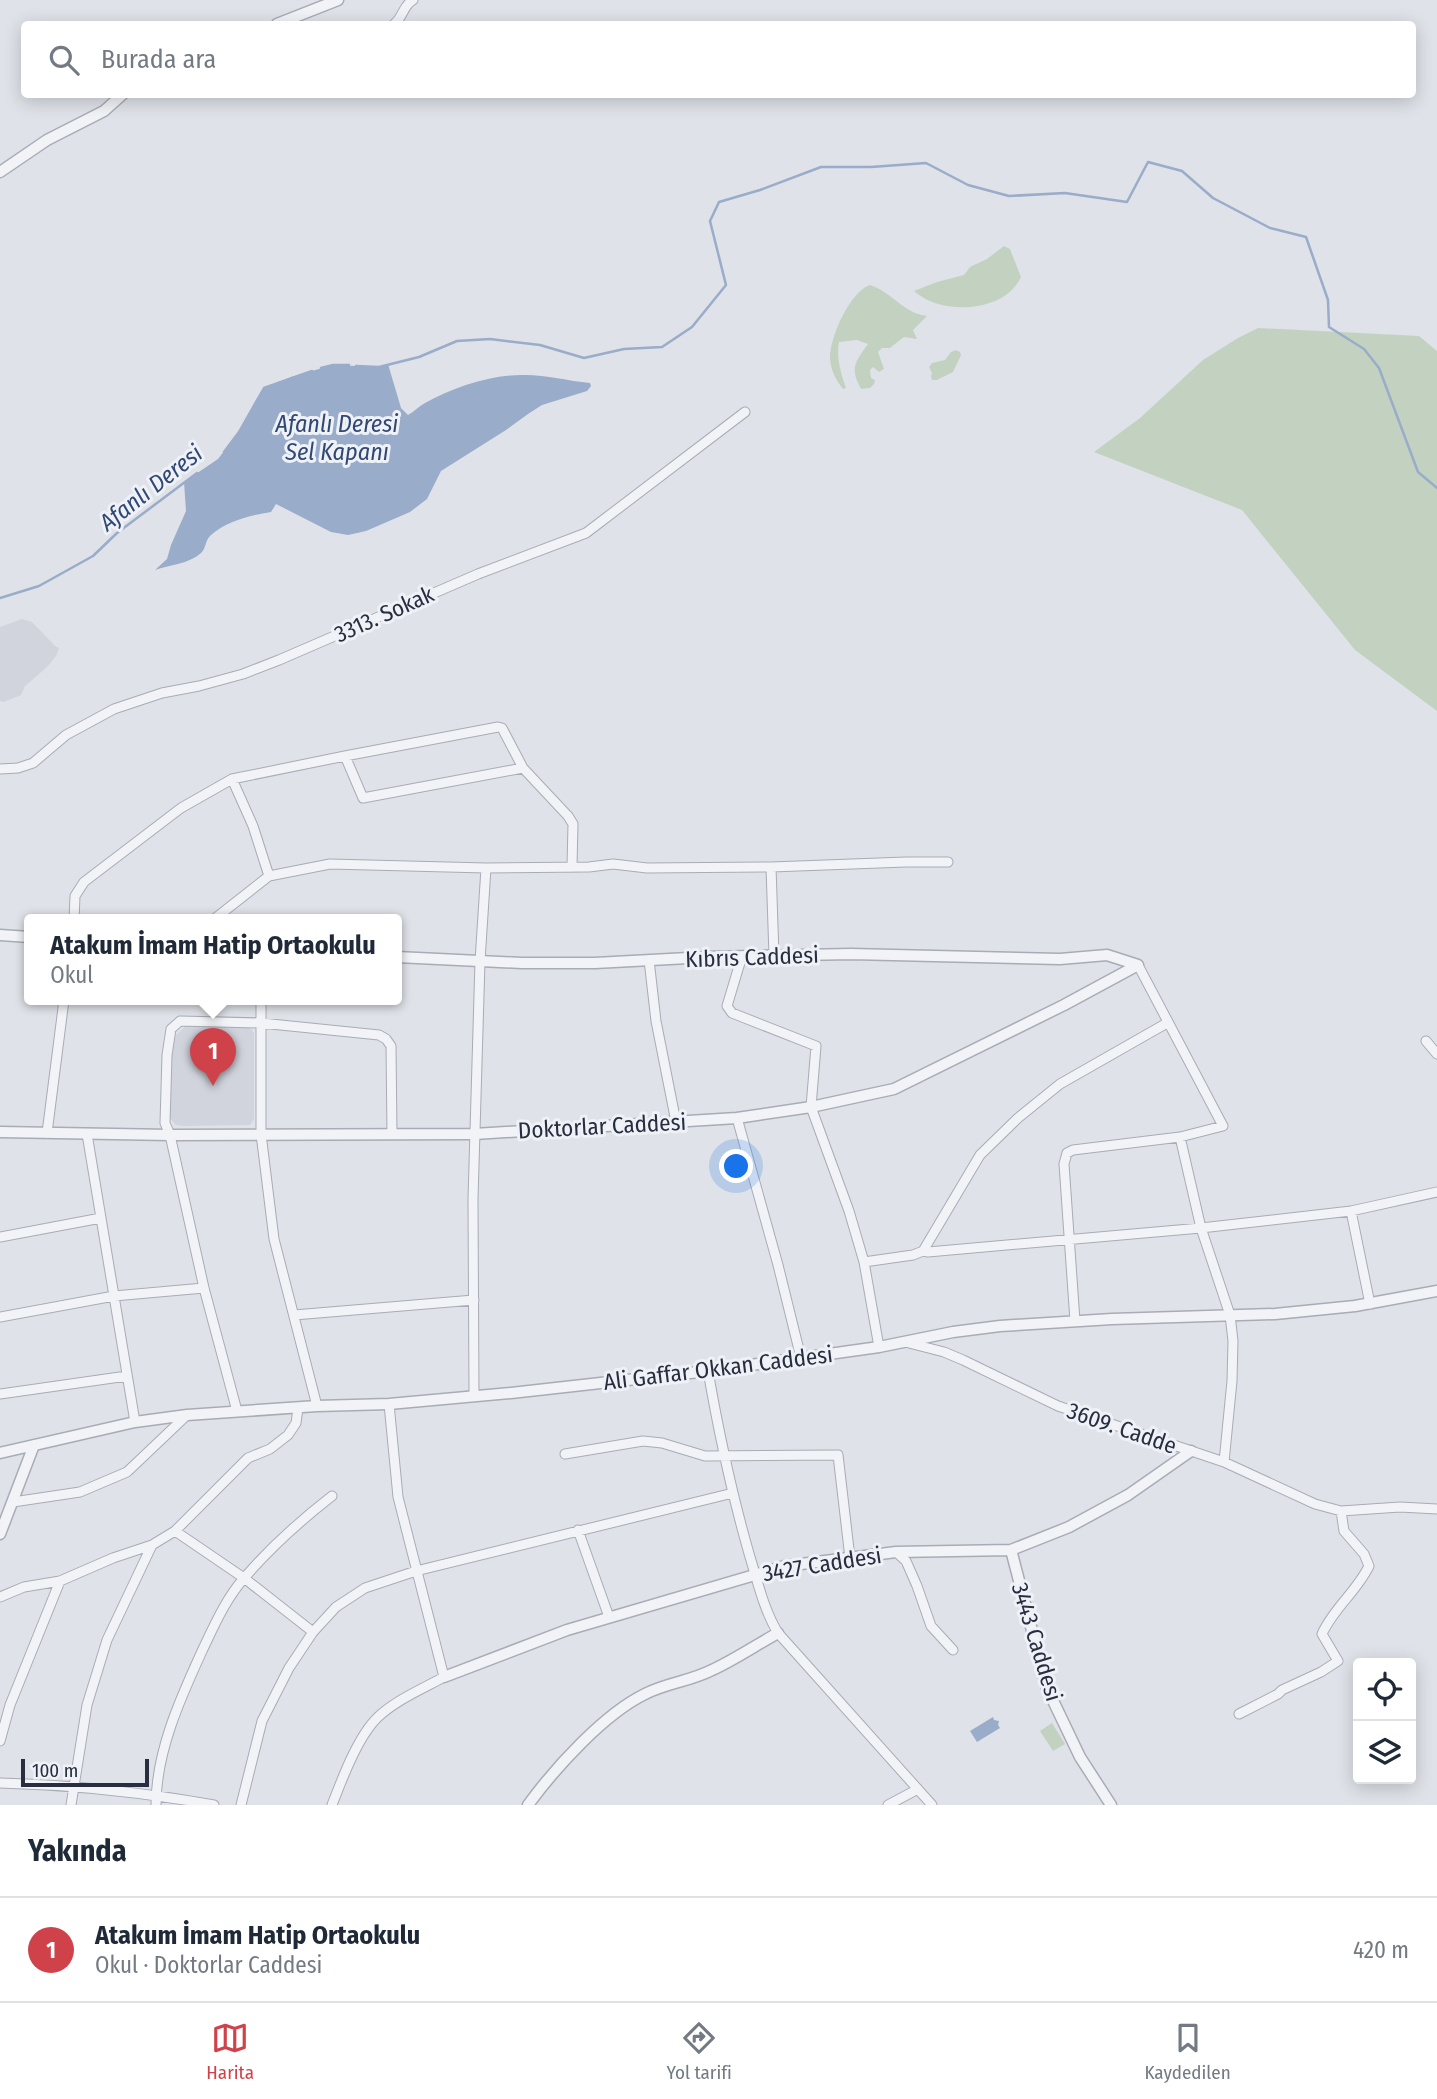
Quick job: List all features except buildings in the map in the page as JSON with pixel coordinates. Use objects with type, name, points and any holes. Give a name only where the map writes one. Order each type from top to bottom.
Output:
[{"type":"street","points":[[294,21],[338,0]]},
{"type":"street","points":[[399,21],[409,2],[413,0]]},
{"type":"street","points":[[0,172],[47,139],[104,111],[119,98]]},
{"type":"street","name":"3313. Sokak","points":[[0,769],[18,768],[33,763],[66,736],[114,709],[162,693],[199,686],[255,669],[478,574],[586,533],[745,412]]},
{"type":"street","points":[[74,914],[75,896],[83,882],[181,808],[232,779],[498,727],[502,728],[523,768],[573,824],[572,866]]},
{"type":"street","points":[[345,756],[363,798],[523,768]]},
{"type":"street","points":[[232,779],[253,826],[270,876]]},
{"type":"street","points":[[221,914],[270,876],[330,864],[486,868],[589,867],[613,864],[647,867],[771,867],[948,862]]},
{"type":"street","points":[[771,867],[774,956]]},
{"type":"street","points":[[474,1395],[474,1134],[486,868]]},
{"type":"street","points":[[0,935],[24,937]]},
{"type":"street","name":"Kıbrıs Caddesi","points":[[402,957],[595,963],[865,954],[1059,959],[1107,955],[1138,965]]},
{"type":"street","points":[[742,956],[727,1006],[732,1013],[816,1046],[811,1107],[849,1211],[863,1262],[879,1346]]},
{"type":"street","points":[[649,960],[656,1021],[676,1122]]},
{"type":"street","points":[[1075,1321],[1064,1164],[1068,1153],[1073,1150],[1180,1137],[1223,1126],[1138,965]]},
{"type":"street","name":"Doktorlar Caddesi","points":[[0,1132],[170,1135],[474,1134],[737,1118],[811,1107],[894,1090],[1138,965]]},
{"type":"street","points":[[47,1133],[63,1005]]},
{"type":"street","points":[[261,1005],[261,1134],[274,1239],[317,1406]]},
{"type":"street","points":[[237,1411],[204,1288],[170,1135],[165,1124],[167,1055],[171,1029],[180,1021],[261,1023],[379,1035],[391,1046],[392,1134]]},
{"type":"street","points":[[923,1251],[981,1155],[1018,1118],[1060,1084],[1167,1023]]},
{"type":"street","points":[[1426,1041],[1437,1054]]},
{"type":"street","points":[[737,1118],[802,1358]]},
{"type":"street","points":[[87,1134],[135,1422]]},
{"type":"street","points":[[1180,1137],[1201,1228],[1230,1315],[1233,1341],[1232,1381],[1224,1462]]},
{"type":"street","points":[[863,1262],[913,1255],[923,1251],[1201,1228],[1351,1211],[1437,1192]]},
{"type":"street","points":[[1351,1211],[1370,1304]]},
{"type":"street","points":[[0,1237],[101,1218]]},
{"type":"street","points":[[0,1317],[114,1296],[204,1288]]},
{"type":"street","name":"Ali Gaffar Okkan Caddesi","points":[[0,1453],[135,1422],[187,1415],[389,1404],[708,1371],[879,1346],[953,1332],[1075,1321],[1275,1314],[1370,1304],[1437,1291]]},
{"type":"street","points":[[294,1315],[474,1300]]},
{"type":"street","name":"3609. Cadde","points":[[904,1342],[954,1356],[1069,1410],[1224,1462],[1315,1504],[1341,1511]]},
{"type":"street","points":[[708,1371],[733,1493],[769,1618],[778,1633],[932,1805]]},
{"type":"street","points":[[0,1392],[127,1376]]},
{"type":"street","points":[[332,1805],[344,1772],[377,1717],[444,1676],[398,1497],[389,1404]]},
{"type":"street","points":[[0,1597],[24,1587],[60,1581],[113,1558],[152,1545],[175,1531],[248,1458],[270,1449],[288,1435],[296,1423],[298,1408]]},
{"type":"street","points":[[13,1502],[80,1492],[128,1472],[187,1415]]},
{"type":"street","points":[[565,1454],[643,1441],[662,1443],[705,1456],[838,1455],[850,1558]]},
{"type":"street","points":[[0,1534],[34,1445]]},
{"type":"street","name":"3427 Caddesi","points":[[444,1676],[567,1630],[785,1566],[896,1552],[1011,1550],[1069,1527],[1128,1495],[1191,1451]]},
{"type":"street","points":[[240,1805],[262,1721],[289,1668],[313,1632],[336,1606],[365,1588],[416,1571],[733,1493]]},
{"type":"street","points":[[156,1800],[163,1753],[184,1691],[217,1620],[244,1578],[305,1517],[332,1496]]},
{"type":"street","points":[[1239,1714],[1338,1661],[1322,1634],[1326,1625],[1362,1581],[1369,1566],[1364,1554],[1344,1531],[1341,1511],[1400,1507],[1437,1509]]},
{"type":"street","points":[[578,1530],[609,1618]]},
{"type":"street","points":[[175,1531],[244,1578],[313,1632]]},
{"type":"street","points":[[71,1805],[87,1705],[107,1640],[152,1545]]},
{"type":"street","name":"3443 Caddesi","points":[[1011,1550],[1047,1688],[1080,1757],[1111,1805]]},
{"type":"street","points":[[896,1552],[906,1561],[930,1626],[953,1650]]},
{"type":"street","points":[[0,1741],[10,1705],[60,1581]]},
{"type":"street","points":[[528,1805],[540,1788],[585,1741],[621,1709],[646,1693],[710,1671],[778,1633]]},
{"type":"street","points":[[0,1783],[74,1786],[156,1800],[214,1805]]},
{"type":"street","points":[[888,1805],[918,1789]]},
{"type":"shaded area","points":[[22,619],[32,622],[59,648],[56,656],[25,686],[21,695],[4,702],[0,701],[0,627]]},
{"type":"shaded area","points":[[188,1024],[250,1028],[254,1033],[254,1119],[250,1125],[184,1126],[176,1125],[170,1118],[171,1054],[176,1035]]},
{"type":"green space","points":[[1004,246],[1010,249],[1021,277],[1013,289],[1001,298],[972,307],[956,307],[926,299],[914,291],[964,275],[970,267],[987,259]]},
{"type":"green space","points":[[870,285],[885,292],[911,311],[927,316],[913,330],[917,339],[904,337],[890,348],[882,348],[878,352],[884,369],[879,372],[873,367],[870,370],[871,378],[875,380],[870,388],[861,389],[855,375],[857,360],[868,344],[857,340],[839,342],[839,360],[846,388],[843,389],[834,375],[830,359],[833,340],[848,306],[862,289]]},
{"type":"green space","points":[[1258,328],[1419,336],[1437,351],[1437,711],[1355,650],[1242,510],[1094,452],[1140,418],[1203,360]]},
{"type":"green space","points":[[956,350],[961,355],[953,372],[932,380],[929,367],[932,363],[945,360]]},
{"type":"green space","points":[[1052,1723],[1065,1744],[1053,1751],[1040,1731]]},
{"type":"water","name":"Afanlı Deresi Sel Kapanı","points":[[388,364],[401,408],[408,415],[448,392],[512,375],[541,376],[590,383],[591,386],[587,391],[542,405],[528,414],[441,471],[427,499],[410,512],[366,531],[348,535],[331,532],[276,504],[271,512],[240,519],[217,530],[196,557],[155,570],[167,559],[186,511],[184,482],[218,459],[239,432],[264,388],[333,365],[379,367]]},
{"type":"water","points":[[993,1717],[999,1721],[1000,1728],[977,1742],[970,1731]]},
{"type":"waterway","points":[[356,366],[379,367],[419,357],[457,341],[490,339],[540,345],[584,358],[624,349],[662,347],[692,327],[726,285],[710,221],[719,202],[821,167],[926,163],[968,185],[1009,196],[1065,193],[1127,202],[1148,162],[1182,171],[1213,198],[1270,228],[1306,237],[1328,300],[1329,327],[1364,349],[1379,368],[1418,472],[1437,488]]},
{"type":"waterway","name":"Afanlı Deresi","points":[[321,368],[349,365]]},
{"type":"waterway","name":"Afanlı Deresi","points":[[224,452],[239,432],[264,388],[312,371]]},
{"type":"waterway","name":"Afanlı Deresi","points":[[0,598],[39,586],[93,556],[117,533],[197,473]]},
{"type":"place","name":"Atakum İmam Hatip Ortaokulu","points":[[213,1086]]}]
